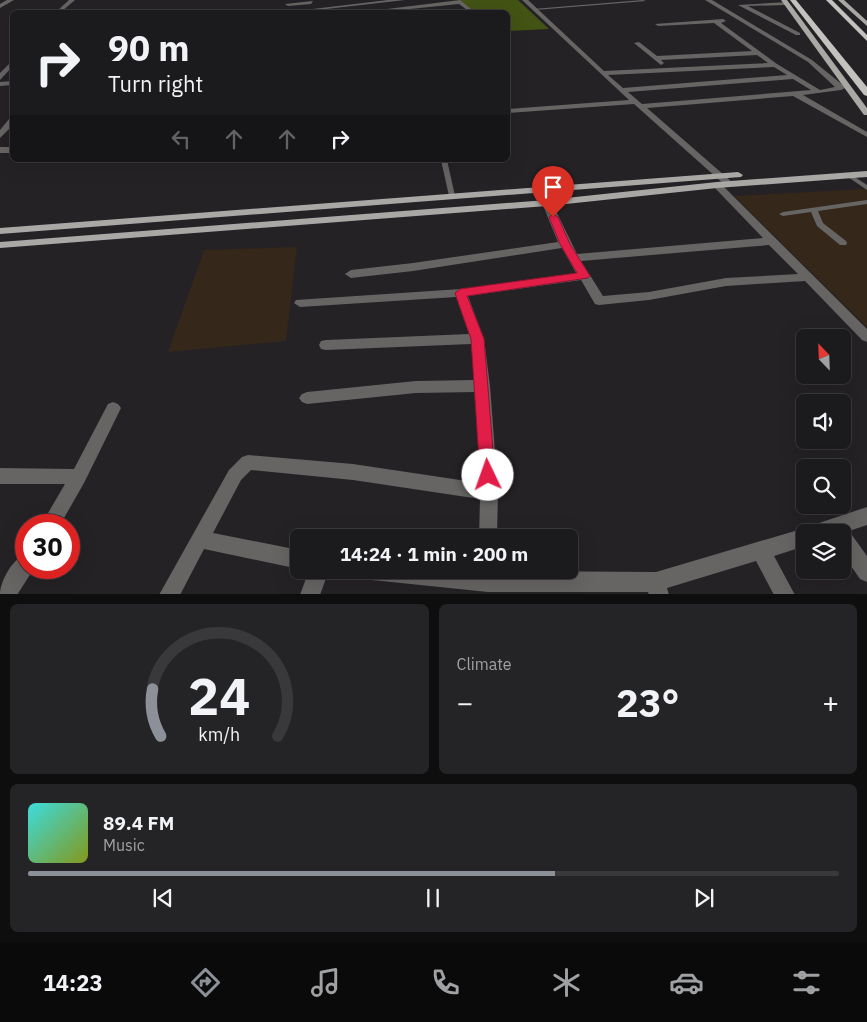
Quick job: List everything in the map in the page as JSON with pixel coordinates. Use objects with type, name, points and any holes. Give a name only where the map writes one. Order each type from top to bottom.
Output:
[{"type":"highway","points":[[829,0],[867,39]]},
{"type":"highway","points":[[787,1],[867,93]]},
{"type":"main road","points":[[841,0],[867,24]]},
{"type":"main road","points":[[787,1],[867,113]]},
{"type":"main road","points":[[0,231],[452,196],[787,175],[867,167]]},
{"type":"main road","points":[[0,245],[547,203],[719,180],[730,184],[867,174]]},
{"type":"street","points":[[0,6],[11,0]]},
{"type":"street","points":[[60,10],[72,0]]},
{"type":"street","points":[[282,0],[297,10]]},
{"type":"street","points":[[312,10],[359,2],[402,0]]},
{"type":"street","points":[[524,0],[719,180],[772,242],[867,337]]},
{"type":"street","points":[[510,111],[795,94],[841,88],[810,62],[708,0]]},
{"type":"street","points":[[288,4],[320,1]]},
{"type":"street","points":[[387,10],[458,1],[470,10]]},
{"type":"street","points":[[787,1],[741,5],[798,34]]},
{"type":"street","points":[[428,10],[466,7]]},
{"type":"street","points":[[658,24],[741,20]]},
{"type":"street","points":[[715,21],[794,77],[819,92]]},
{"type":"street","points":[[768,35],[809,33]]},
{"type":"street","points":[[637,43],[671,71]]},
{"type":"street","points":[[655,58],[758,52]]},
{"type":"street","points":[[602,73],[671,71],[775,64]]},
{"type":"street","points":[[0,78],[10,66]]},
{"type":"street","points":[[622,90],[794,77]]},
{"type":"street","points":[[795,94],[866,135]]},
{"type":"street","points":[[0,135],[10,123]]},
{"type":"street","points":[[547,203],[565,244],[599,301],[649,296],[726,282],[809,277]]},
{"type":"street","points":[[574,258],[772,242]]},
{"type":"street","points":[[352,274],[413,267],[565,244]]},
{"type":"street","points":[[300,303],[460,293],[584,276]]},
{"type":"street","points":[[460,293],[477,339],[483,386],[489,492],[488,529]]},
{"type":"street","points":[[326,346],[477,339]]},
{"type":"street","points":[[307,398],[416,387],[483,386]]},
{"type":"street","points":[[57,514],[78,478],[113,408]]},
{"type":"street","points":[[169,594],[235,475],[248,462],[353,472],[489,492]]},
{"type":"street","points":[[0,476],[67,476],[78,478]]},
{"type":"street","points":[[851,524],[867,516]]},
{"type":"street","points":[[199,539],[290,558]]},
{"type":"street","points":[[530,579],[658,588],[796,540]]},
{"type":"street","points":[[761,551],[785,594]]},
{"type":"street","points":[[851,552],[867,572]]},
{"type":"street","points":[[5,594],[15,579]]},
{"type":"street","points":[[310,594],[316,579]]},
{"type":"lane","points":[[535,9],[644,2]]},
{"type":"lane","points":[[444,162],[452,196]]},
{"type":"lane","points":[[850,176],[867,188]]},
{"type":"lane","points":[[783,214],[867,202]]},
{"type":"lane","points":[[814,210],[820,224],[843,243]]},
{"type":"shaded area","points":[[867,189],[867,327],[734,196]]},
{"type":"shaded area","points":[[297,247],[286,341],[168,352],[204,250]]},
{"type":"green space","points":[[459,0],[518,0],[549,29],[510,31],[510,10],[472,10]]},
{"type":"route","points":[[488,475],[483,386],[477,339],[460,293],[584,276],[565,244],[553,217]]}]
